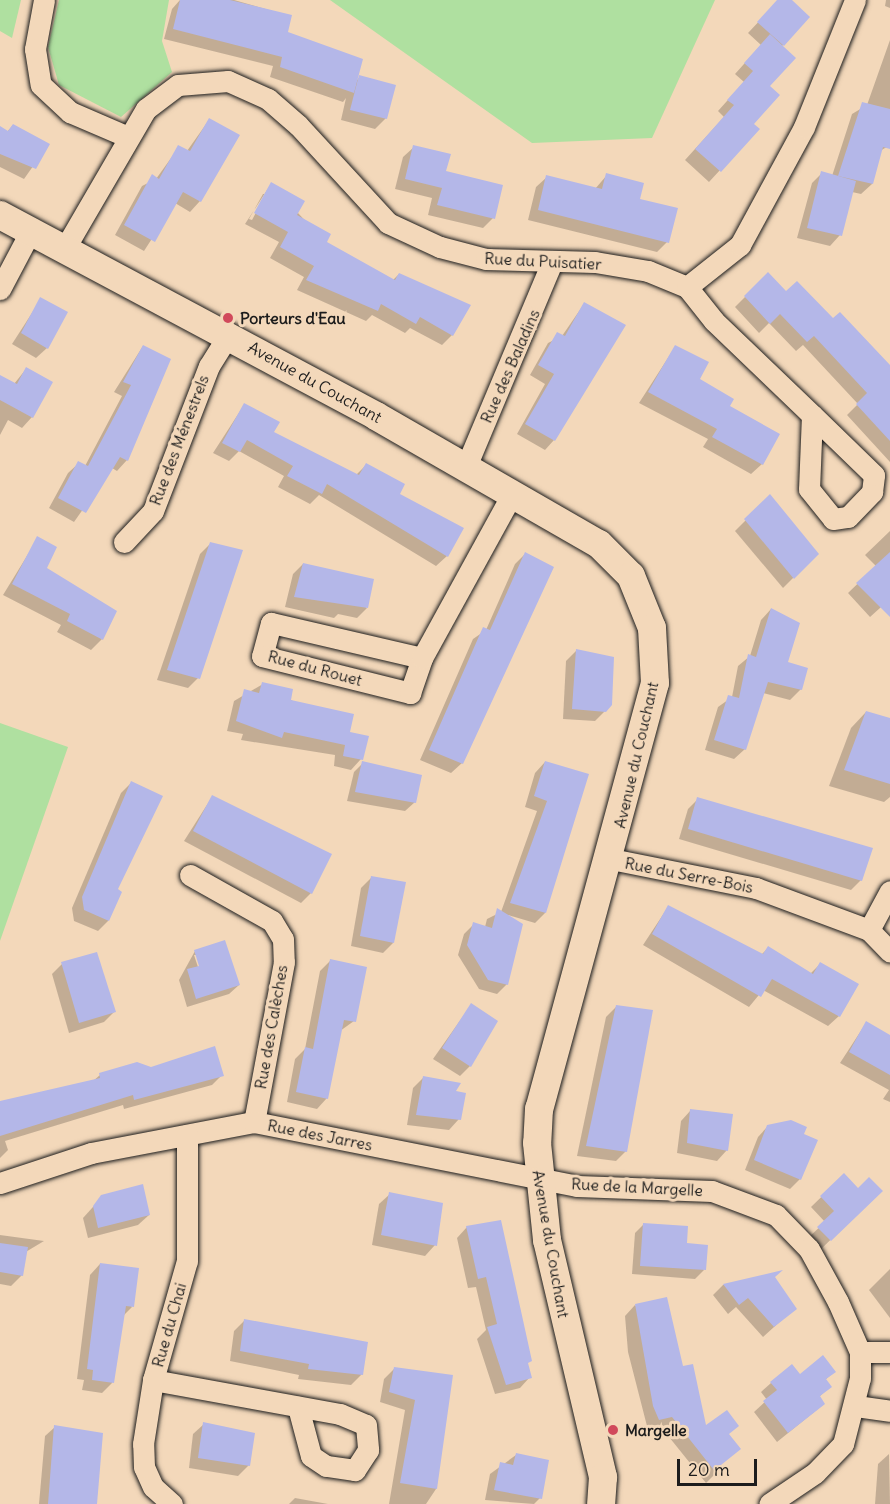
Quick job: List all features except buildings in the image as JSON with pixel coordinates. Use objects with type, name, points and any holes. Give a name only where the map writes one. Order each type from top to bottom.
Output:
[{"type":"street","points":[[44,0],[35,49],[41,85],[70,112],[126,136]]},
{"type":"street","points":[[812,415],[809,489],[833,519],[848,517],[872,492],[874,475],[812,415],[714,321],[687,287],[740,245],[804,127],[855,0]]},
{"type":"street","name":"Rue du Puisatier","points":[[64,248],[126,136],[146,109],[178,85],[228,81],[268,99],[298,124],[388,223],[440,247],[486,259],[552,262],[648,271],[687,287]]},
{"type":"street","name":"Avenue du Couchant","points":[[0,215],[229,334],[599,544],[631,576],[652,628],[655,682],[611,859],[539,1109],[537,1180],[565,1330],[592,1416],[603,1477],[601,1504]]},
{"type":"street","points":[[0,289],[30,232]]},
{"type":"street","name":"Rue des Baladins","points":[[465,469],[552,262]]},
{"type":"street","name":"Rue des Ménestrels","points":[[123,542],[153,510],[208,366],[229,334]]},
{"type":"street","name":"Rue du Rouet","points":[[422,658],[271,623],[262,656],[410,693],[422,658],[511,496]]},
{"type":"street","name":"Rue du Serre-Bois","points":[[611,859],[756,888],[869,930],[890,952]]},
{"type":"street","name":"Rue des Calèches","points":[[190,875],[264,916],[283,939],[284,962],[254,1122]]},
{"type":"street","points":[[869,930],[890,891]]},
{"type":"street","name":"Rue des Jarres","points":[[0,1184],[91,1153],[254,1122],[537,1180]]},
{"type":"street","name":"Rue du Chai","points":[[172,1504],[153,1487],[144,1467],[153,1380],[187,1261],[187,1135]]},
{"type":"street","name":"Rue de la Margelle","points":[[537,1180],[712,1191],[776,1215],[809,1250],[860,1352]]},
{"type":"street","points":[[768,1504],[815,1473],[843,1444],[856,1407],[860,1352],[890,1352]]},
{"type":"street","points":[[153,1380],[298,1407]]},
{"type":"street","points":[[856,1407],[890,1411]]},
{"type":"green space","points":[[0,0],[21,0],[12,38],[0,31]]},
{"type":"green space","points":[[59,0],[169,0],[162,41],[172,72],[121,117],[59,85],[48,47]]},
{"type":"green space","points":[[330,0],[715,0],[652,138],[532,143]]},
{"type":"green space","points":[[0,723],[68,747],[0,941]]},
{"type":"place","name":"Porteurs d'Eau","points":[[228,318]]},
{"type":"place","name":"Margelle","points":[[613,1430]]}]
